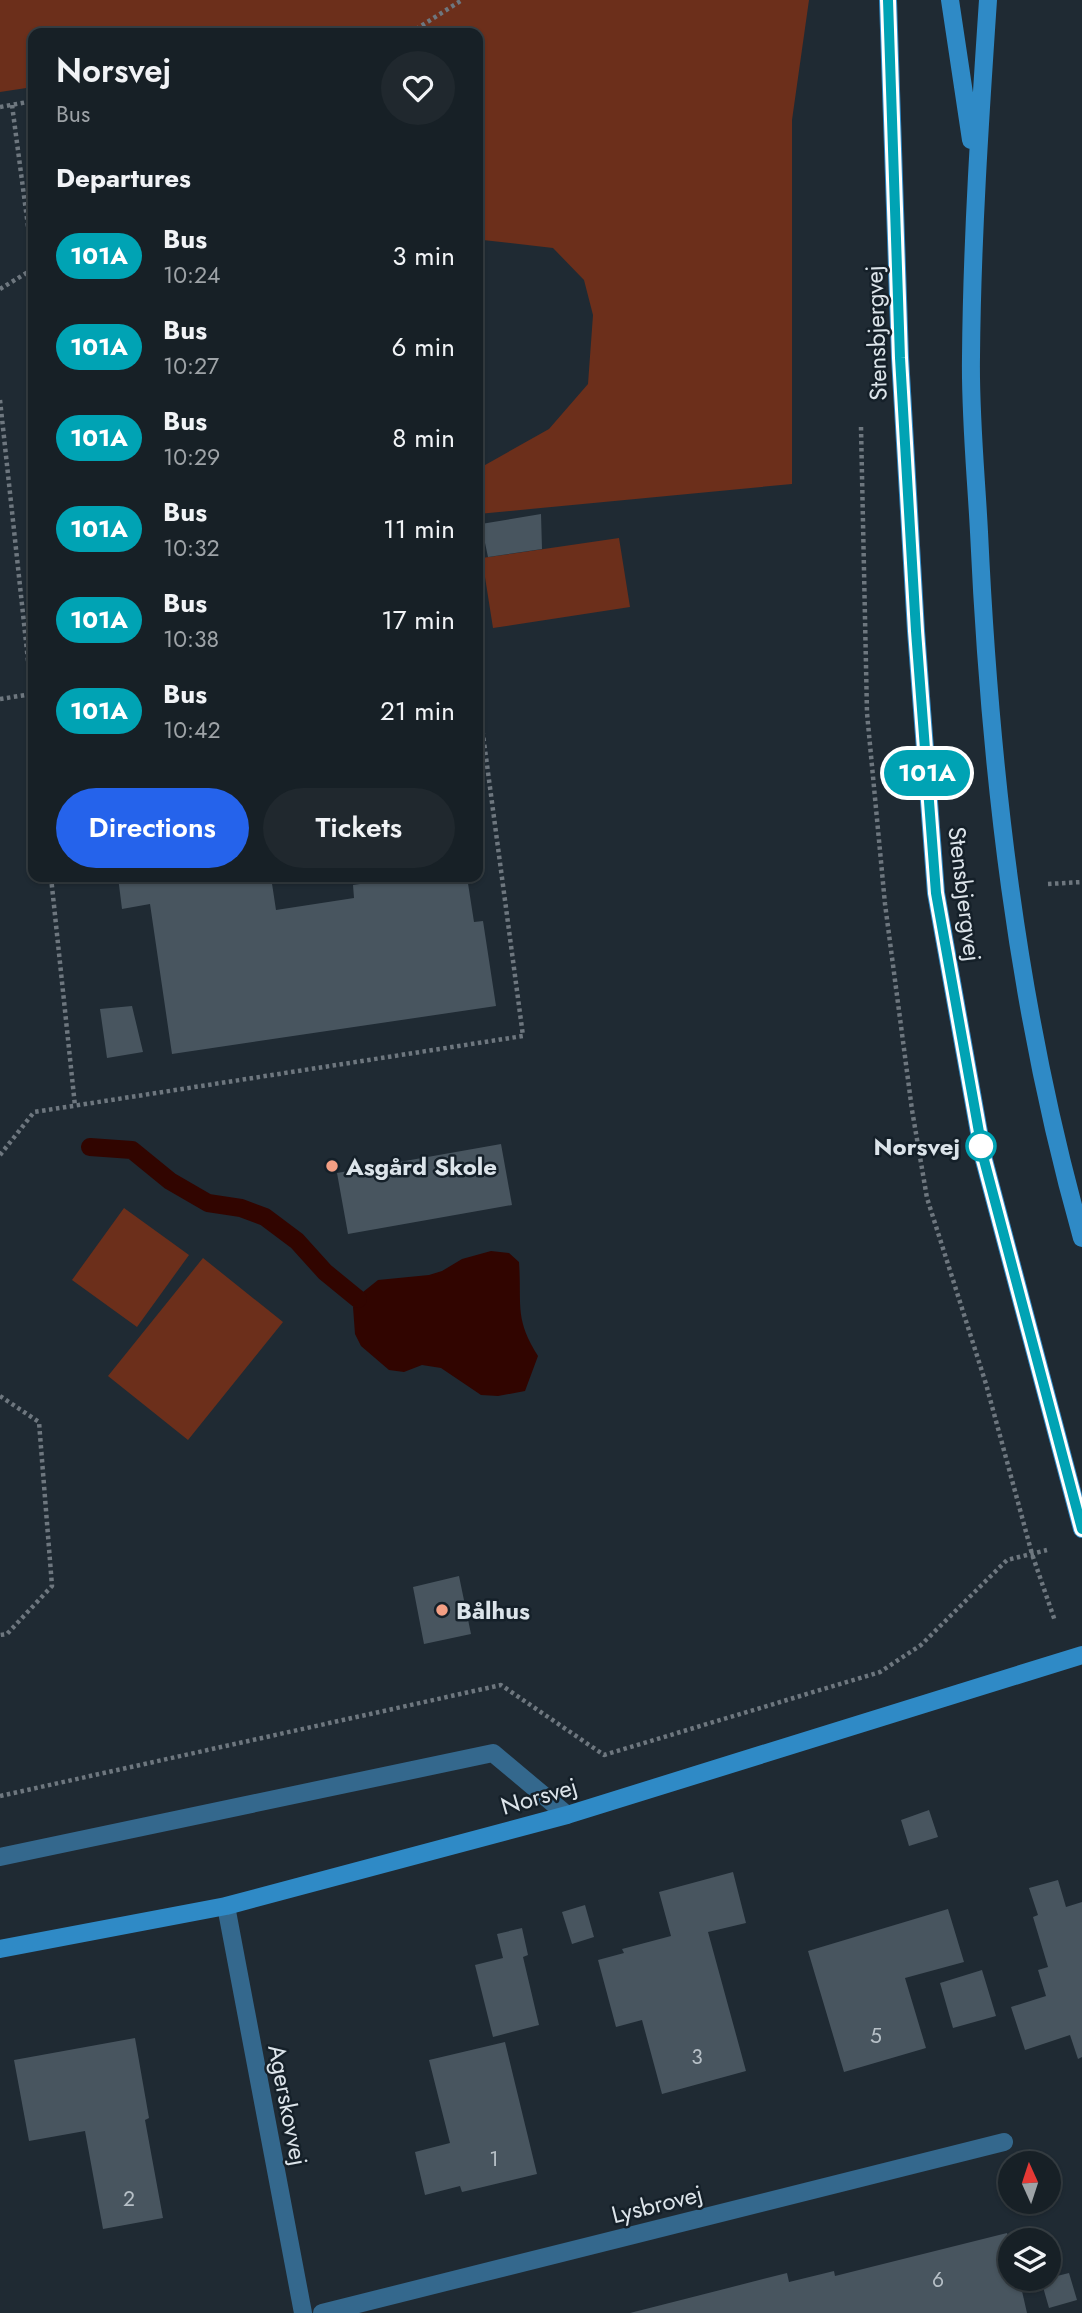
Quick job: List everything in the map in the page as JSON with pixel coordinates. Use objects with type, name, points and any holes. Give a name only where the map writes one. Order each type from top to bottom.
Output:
[{"type":"street","name":"Stensbjergvej","points":[[888,0],[901,371],[916,631],[936,893],[984,1160],[1082,1529]]},
{"type":"street","name":"Stensbjergvej","points":[[950,0],[976,174]]},
{"type":"street","name":"Stensbjergvej","points":[[988,0],[976,174],[971,373],[983,630],[1007,872],[1057,1151],[1082,1238]]},
{"type":"street","name":"Norsvej","points":[[0,1949],[226,1906],[568,1815],[1082,1656]]},
{"type":"street","points":[[0,1857],[493,1753],[568,1815]]},
{"type":"street","name":"Agerskovvej","points":[[226,1906],[303,2313]]},
{"type":"street","name":"Lysbrovej","points":[[322,2313],[1004,2142]]},
{"type":"path","points":[[418,28],[462,0]]},
{"type":"path","points":[[0,107],[28,103]]},
{"type":"path","points":[[12,105],[28,228]]},
{"type":"path","points":[[0,289],[28,269]]},
{"type":"path","points":[[0,400],[28,657]]},
{"type":"path","points":[[0,699],[28,695]]},
{"type":"path","points":[[0,1155],[34,1112],[523,1036],[483,735]]},
{"type":"path","points":[[52,882],[75,1106]]},
{"type":"path","points":[[0,1396],[39,1422],[52,1586],[8,1634],[0,1635]]},
{"type":"path","points":[[0,1796],[501,1685],[604,1755],[880,1672],[920,1645],[1007,1560],[1057,1547]]},
{"type":"shaded area","points":[[0,0],[809,0],[792,120],[792,484],[483,514],[483,466],[549,429],[588,384],[593,315],[584,280],[553,248],[483,240],[483,28],[28,28],[28,88],[0,92]]},
{"type":"shaded area","points":[[619,538],[630,607],[493,628],[483,558]]},
{"type":"shaded area","points":[[124,1208],[189,1255],[137,1327],[72,1280]]},
{"type":"shaded area","points":[[491,1251],[509,1253],[519,1262],[522,1321],[538,1356],[525,1391],[498,1396],[481,1395],[441,1368],[422,1365],[404,1372],[389,1370],[361,1346],[355,1334],[353,1307],[363,1292],[378,1280],[429,1275],[462,1259]]},
{"type":"shaded area","points":[[203,1258],[283,1322],[188,1440],[108,1376]]},
{"type":"building","points":[[541,514],[542,549],[488,557],[483,524]]},
{"type":"building","points":[[119,882],[272,882],[276,910],[354,898],[353,885],[374,882],[468,882],[474,922],[483,921],[496,1006],[172,1054],[150,904],[122,909]]},
{"type":"building","points":[[132,1006],[143,1052],[107,1058],[100,1009]]},
{"type":"building","points":[[501,1144],[512,1205],[348,1234],[337,1173]]},
{"type":"building","name":"Bålhus","points":[[459,1576],[471,1634],[424,1644],[413,1587]]},
{"type":"building","points":[[929,1810],[938,1837],[909,1846],[901,1820]]},
{"type":"building","points":[[733,1872],[746,1923],[708,1932],[746,2071],[662,2094],[642,2020],[616,2027],[598,1960],[624,1953],[622,1949],[671,1936],[659,1892]]},
{"type":"building","points":[[1058,1880],[1066,1907],[1082,1902],[1082,2057],[1078,2059],[1070,2035],[1025,2050],[1011,2007],[1046,1996],[1038,1970],[1048,1967],[1033,1917],[1038,1915],[1029,1888]]},
{"type":"building","points":[[585,1905],[594,1937],[572,1944],[562,1912]]},
{"type":"building","points":[[948,1909],[964,1962],[905,1978],[926,2048],[844,2072],[808,1951]]},
{"type":"building","points":[[522,1928],[528,1955],[523,1957],[539,2025],[493,2037],[475,1965],[503,1958],[497,1934]]},
{"type":"building","points":[[982,1970],[996,2016],[953,2028],[940,1983]]},
{"type":"building","points":[[135,2038],[149,2118],[145,2120],[163,2218],[103,2229],[85,2131],[29,2141],[14,2060]]},
{"type":"building","points":[[505,2042],[537,2174],[462,2192],[460,2186],[425,2195],[415,2152],[450,2143],[429,2060]]},
{"type":"building","points":[[998,2235],[998,2291],[1022,2291],[1027,2313],[630,2313],[787,2273],[789,2282],[834,2271],[835,2276]]},
{"type":"building","points":[[1069,2273],[1077,2300],[1049,2308],[1044,2291],[1061,2291],[1061,2275]]},
{"type":"waterway","points":[[90,1147],[132,1150],[170,1181],[208,1203],[241,1208],[265,1217],[297,1241],[325,1272],[358,1299]]},
{"type":"bus line","name":"101A","points":[[888,0],[900,358],[916,631],[936,893],[984,1160],[1082,1529]]},
{"type":"place","name":"Norsvej","points":[[981,1146]]},
{"type":"place","name":"Asgård Skole","points":[[332,1166]]},
{"type":"place","name":"Bålhus","points":[[442,1610]]}]
